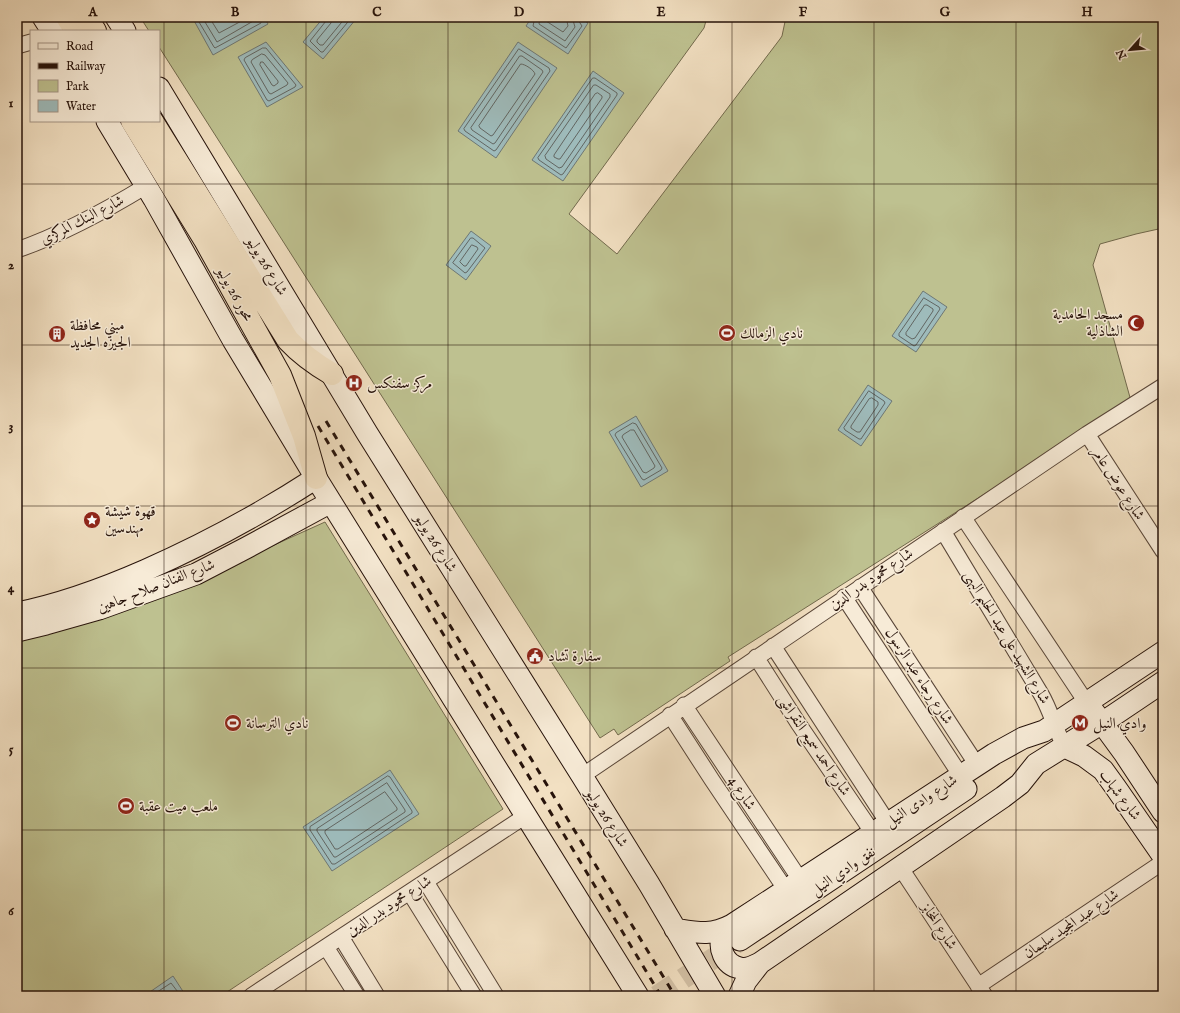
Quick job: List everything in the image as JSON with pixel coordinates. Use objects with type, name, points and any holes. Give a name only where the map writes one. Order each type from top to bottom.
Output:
[{"type":"highway","points":[[67,17],[75,30]]},
{"type":"highway","points":[[86,17],[94,30]]},
{"type":"highway","name":"محور 26 يوليو","points":[[133,122],[288,340],[301,353],[332,374]]},
{"type":"highway","name":"محور 26 يوليو","points":[[153,122],[213,235],[280,375],[304,436],[316,478]]},
{"type":"street","points":[[43,17],[51,30]]},
{"type":"street","points":[[116,17],[123,30]]},
{"type":"street","points":[[17,46],[30,42]]},
{"type":"street","name":"شارع 26 يوليو","points":[[160,90],[367,433],[582,776],[715,996]]},
{"type":"street","points":[[108,122],[146,186],[233,340],[316,478],[527,815],[629,990]]},
{"type":"street","name":"شارع البنك المركزي","points":[[17,250],[86,221],[146,186]]},
{"type":"street","name":"شارع محمود بدر الدين","points":[[582,776],[860,586],[1087,434],[1163,386]]},
{"type":"street","name":"شارع عوض عامر","points":[[1087,434],[1163,552]]},
{"type":"street","name":"شارع الفنان صلاح جاهين","points":[[17,613],[96,591],[186,553],[281,501],[316,478]]},
{"type":"street","name":"شارع الفنان صلاح جاهين","points":[[17,631],[99,609],[196,574],[331,502]]},
{"type":"street","name":"شارع الشهيد على عبد الحليم البهى","points":[[963,517],[1086,702]]},
{"type":"street","name":"شارع الشهيد على عبد الحليم البهى","points":[[943,531],[1041,694],[1050,712],[1049,727],[1058,736],[1065,747]]},
{"type":"street","points":[[186,553],[196,574]]},
{"type":"street","points":[[135,575],[142,594]]},
{"type":"street","name":"شارع رجاء عبد الرسول","points":[[860,586],[969,770]]},
{"type":"street","name":"شارع رجاء عبد الرسول","points":[[844,597],[969,770]]},
{"type":"street","name":"شارع احمد سميع النقراشى","points":[[773,646],[842,752],[881,828]]},
{"type":"street","name":"شارع وادى النيل","points":[[739,996],[746,981],[745,945],[793,885],[969,770],[1023,738],[1049,727],[1163,652]]},
{"type":"street","name":"شارع احمد سميع النقراشى","points":[[756,657],[798,723],[826,763],[881,828]]},
{"type":"street","name":"شارع وادى النيل","points":[[745,945],[900,867],[972,819],[1020,784],[1036,764],[1065,747],[1163,682]]},
{"type":"street","name":"شارع شهاب","points":[[1086,702],[1124,753],[1163,812]]},
{"type":"street","name":"شارع 4","points":[[684,705],[793,885]]},
{"type":"street","name":"شارع 4","points":[[670,715],[793,885]]},
{"type":"street","name":"نفق وادي النيل","points":[[745,945],[1022,749],[1049,727]]},
{"type":"street","name":"شارع شهاب","points":[[1065,747],[1084,756],[1103,770],[1163,856]]},
{"type":"street","points":[[826,763],[842,752]]},
{"type":"street","points":[[1103,770],[1104,763],[1109,756],[1116,753],[1124,753]]},
{"type":"street","name":"نفق وادي النيل","points":[[745,945],[990,790],[1036,764]]},
{"type":"street","name":"شارع محمود بدر الدين","points":[[254,995],[527,815]]},
{"type":"street","name":"شارع عبد المجيد سليمان","points":[[982,991],[1163,862]]},
{"type":"street","name":"شارع المخابز","points":[[900,867],[982,991]]},
{"type":"street","points":[[426,882],[496,996]]},
{"type":"street","points":[[410,893],[474,996]]},
{"type":"street","name":"شارع وادى النيل","points":[[675,929],[706,934],[722,930],[745,945]]},
{"type":"street","points":[[341,937],[378,996]]},
{"type":"street","points":[[326,947],[357,996]]},
{"type":"green space","name":"نادي الزمالك","points":[[140,17],[707,17],[704,28],[569,214],[617,254],[780,39],[786,17],[1163,17],[1163,228],[1100,244],[1093,265],[1131,401],[728,657],[730,661],[618,735],[614,729],[600,738],[160,49],[160,30],[148,30]]},
{"type":"green space","name":"نادي الترسانة","points":[[325,522],[503,809],[221,996],[17,996],[17,637],[221,569]]},
{"type":"water","points":[[192,17],[264,17],[268,24],[213,55]]},
{"type":"water","points":[[324,17],[354,17],[356,19],[323,59],[303,42]]},
{"type":"water","points":[[532,17],[579,17],[588,23],[568,54],[526,26]]},
{"type":"water","points":[[266,42],[303,87],[267,107],[238,57]]},
{"type":"water","points":[[518,42],[557,68],[496,158],[458,131]]},
{"type":"water","points":[[593,71],[624,93],[563,181],[532,160]]},
{"type":"water","points":[[471,231],[491,246],[466,280],[446,265]]},
{"type":"water","points":[[923,291],[947,307],[916,352],[892,336]]},
{"type":"water","points":[[868,385],[892,401],[861,446],[838,430]]},
{"type":"water","points":[[636,416],[668,471],[641,487],[609,432]]},
{"type":"water","points":[[390,770],[419,814],[332,871],[303,827]]},
{"type":"water","points":[[173,976],[186,996],[144,996]]},
{"type":"tunnel","points":[[657,996],[738,942]]},
{"type":"railway","points":[[326,421],[675,996]]},
{"type":"railway","points":[[318,426],[661,996]]},
{"type":"place","name":"مسجد الحامدية الشاذلية","points":[[1136,323]]},
{"type":"place","name":"نادي الزمالك","points":[[727,333]]},
{"type":"place","name":"مبني محافظة الجيزه الجديد","points":[[57,334]]},
{"type":"place","name":"مركز سفنكس","points":[[354,383]]},
{"type":"place","name":"قهوة شيشة مهندسين","points":[[92,520]]},
{"type":"place","name":"سفارة تشاد","points":[[535,656]]},
{"type":"place","name":"نادي الترسانة","points":[[233,723]]},
{"type":"place","name":"وادي النيل","points":[[1080,723]]},
{"type":"place","name":"ملعب ميت عقبة","points":[[126,806]]}]
